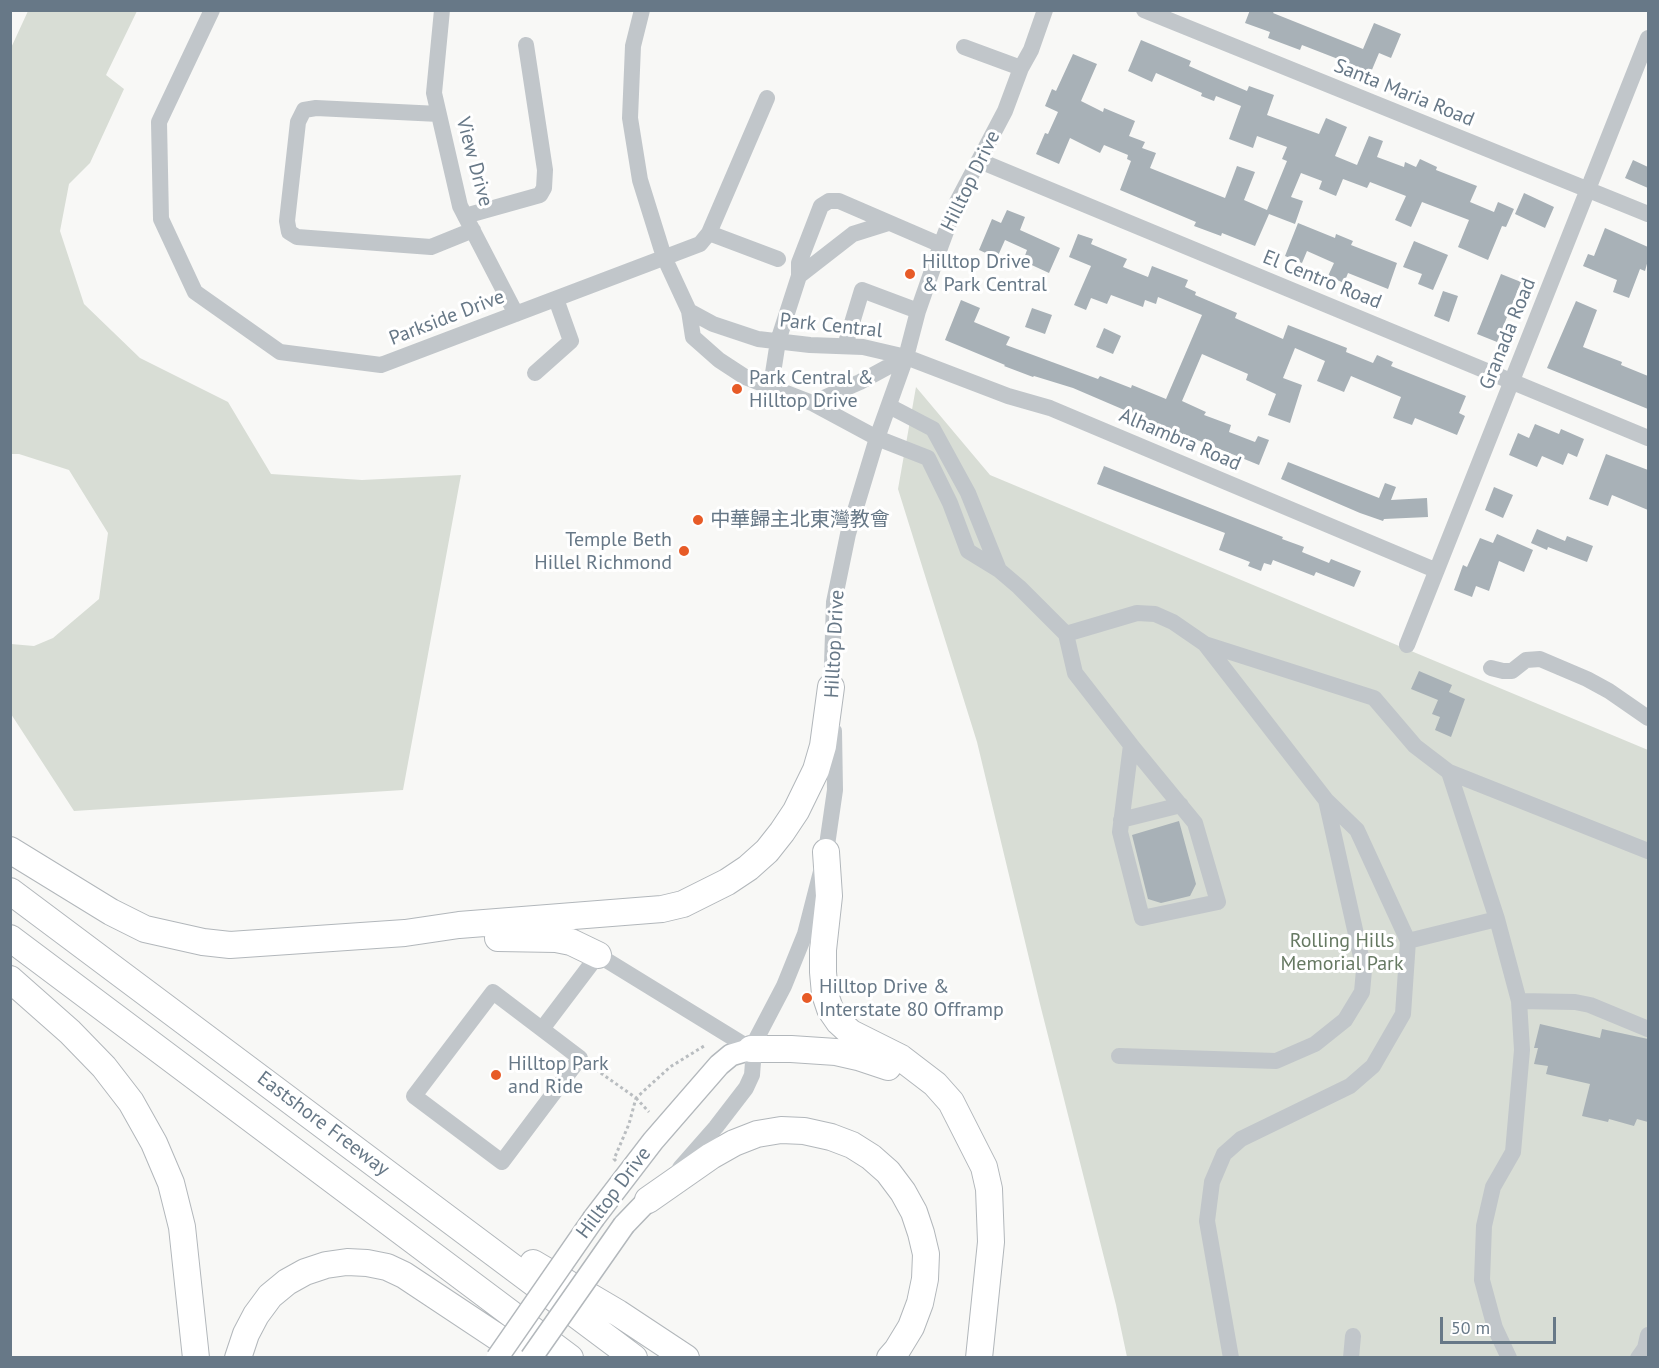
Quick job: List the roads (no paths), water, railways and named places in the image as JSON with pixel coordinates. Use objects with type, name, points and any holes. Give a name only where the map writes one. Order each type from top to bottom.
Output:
[{"type":"highway","points":[[10,850],[111,912],[145,929],[159,934],[230,945],[405,933],[459,925],[662,909],[698,897],[727,882],[766,851],[796,812],[816,770],[824,746],[831,687]]},
{"type":"highway","points":[[826,852],[829,896],[823,972],[825,994],[830,1009],[851,1033],[901,1058],[935,1084],[951,1102],[984,1167],[989,1189],[991,1242],[979,1358]]},
{"type":"highway","name":"Eastshore Freeway","points":[[10,891],[634,1358]]},
{"type":"highway","points":[[405,933],[458,939],[535,937],[556,939],[571,942],[598,955]]},
{"type":"highway","name":"Eastshore Freeway","points":[[10,938],[570,1358]]},
{"type":"highway","points":[[10,979],[70,1032],[104,1066],[131,1102],[154,1143],[171,1183],[182,1227],[196,1358]]},
{"type":"highway","points":[[751,1049],[815,1050],[858,1057],[878,1063],[929,1090],[966,1132]]},
{"type":"highway","points":[[648,1200],[711,1156],[734,1143],[757,1134],[781,1130],[804,1131],[841,1141],[871,1157],[888,1172],[903,1192],[914,1212],[926,1254],[925,1279],[920,1303],[911,1327],[890,1358]]},
{"type":"highway","points":[[414,1192],[618,1313],[686,1358]]},
{"type":"highway","points":[[238,1358],[256,1314],[270,1296],[287,1281],[326,1265],[347,1262],[387,1267],[404,1275],[530,1358]]},
{"type":"main road","name":"Hilltop Drive","points":[[496,1358],[594,1218],[653,1141],[719,1065],[731,1055],[751,1049]]},
{"type":"main road","name":"Hilltop Drive","points":[[530,1358],[624,1225],[648,1200]]},
{"type":"street","name":"Parkside Drive","points":[[212,10],[159,122],[161,219],[195,292],[280,352],[381,365],[700,244],[709,233]]},
{"type":"street","name":"View Drive","points":[[442,10],[434,93],[460,206],[516,314]]},
{"type":"street","points":[[642,10],[633,46],[630,118],[640,180],[664,257],[689,311],[693,337],[719,360],[745,376],[812,403],[877,438],[928,458],[950,504],[968,551],[999,570],[1019,586],[1066,634],[1075,673],[1195,823],[1218,902],[1142,918],[1119,832],[1131,745]]},
{"type":"street","name":"Hilltop Drive","points":[[648,1200],[682,1166],[746,1088],[752,1075],[751,1049],[772,1011],[794,961],[812,907],[826,852],[835,790],[831,687],[836,593],[848,534],[940,244],[957,202],[1005,111],[1045,10]]},
{"type":"street","name":"Santa Maria Road","points":[[1144,10],[1648,214]]},
{"type":"street","name":"Granada Road","points":[[1407,645],[1648,38]]},
{"type":"street","points":[[439,114],[316,108],[304,110],[298,122],[287,221],[289,232],[297,237],[431,247],[469,223],[540,195],[544,188],[545,170],[526,45]]},
{"type":"street","points":[[964,47],[1021,68]]},
{"type":"street","points":[[767,98],[709,233],[778,259]]},
{"type":"street","name":"El Centro Road","points":[[980,162],[1648,438]]},
{"type":"street","points":[[771,386],[778,341],[799,276],[799,263],[821,206],[829,201],[839,201],[940,244]]},
{"type":"street","points":[[799,276],[853,234],[888,223]]},
{"type":"street","points":[[845,346],[862,290],[918,311]]},
{"type":"street","points":[[535,373],[570,341],[556,299]]},
{"type":"street","name":"Park Central","points":[[689,311],[713,324],[758,339],[863,347],[906,357]]},
{"type":"street","name":"Park Central","points":[[812,403],[860,382],[906,357]]},
{"type":"street","name":"Alhambra Road","points":[[906,357],[1008,396],[1050,408],[1435,570]]},
{"type":"street","points":[[889,406],[933,429],[968,493],[999,570]]},
{"type":"street","points":[[1066,634],[1137,613],[1155,614],[1173,622],[1205,644],[1374,698],[1415,746],[1449,772],[1648,851]]},
{"type":"street","points":[[1205,644],[1326,800],[1357,830],[1408,941],[1403,1014],[1373,1066],[1350,1086],[1241,1138],[1224,1154],[1212,1182],[1207,1221],[1231,1358]]},
{"type":"street","points":[[1491,668],[1512,671],[1527,660],[1540,659],[1595,682],[1648,718]]},
{"type":"street","points":[[1449,772],[1497,919],[1519,1001],[1522,1050],[1513,1152],[1492,1187],[1484,1226],[1482,1280],[1495,1328],[1509,1358]]},
{"type":"street","points":[[1119,1056],[1276,1061],[1315,1044],[1346,1020],[1362,992],[1364,970],[1326,800]]},
{"type":"street","points":[[1121,820],[1181,805]]},
{"type":"street","points":[[1408,941],[1497,919]]},
{"type":"street","points":[[542,1029],[598,955],[751,1049]]},
{"type":"street","points":[[493,992],[542,1029],[580,1058],[502,1162],[414,1096],[493,992]]},
{"type":"street","points":[[1519,1001],[1575,1002],[1590,1005],[1648,1029]]},
{"type":"street","points":[[1638,1358],[1645,1348],[1648,1335]]},
{"type":"street","points":[[1351,1358],[1353,1336]]},
{"type":"place","name":"Hilltop Drive & Park Central","points":[[910,274]]},
{"type":"place","name":"Park Central & Hilltop Drive","points":[[737,389]]},
{"type":"place","name":"中華歸主北東灣教會","points":[[698,520]]},
{"type":"place","name":"Temple Beth Hillel Richmond","points":[[684,551]]},
{"type":"place","name":"Hilltop Drive & Interstate 80 Offramp","points":[[807,998]]},
{"type":"place","name":"Hilltop Park and Ride","points":[[496,1075]]},
{"type":"park label","name":"Rolling Hills Memorial Park","points":[[1342,952]]}]
